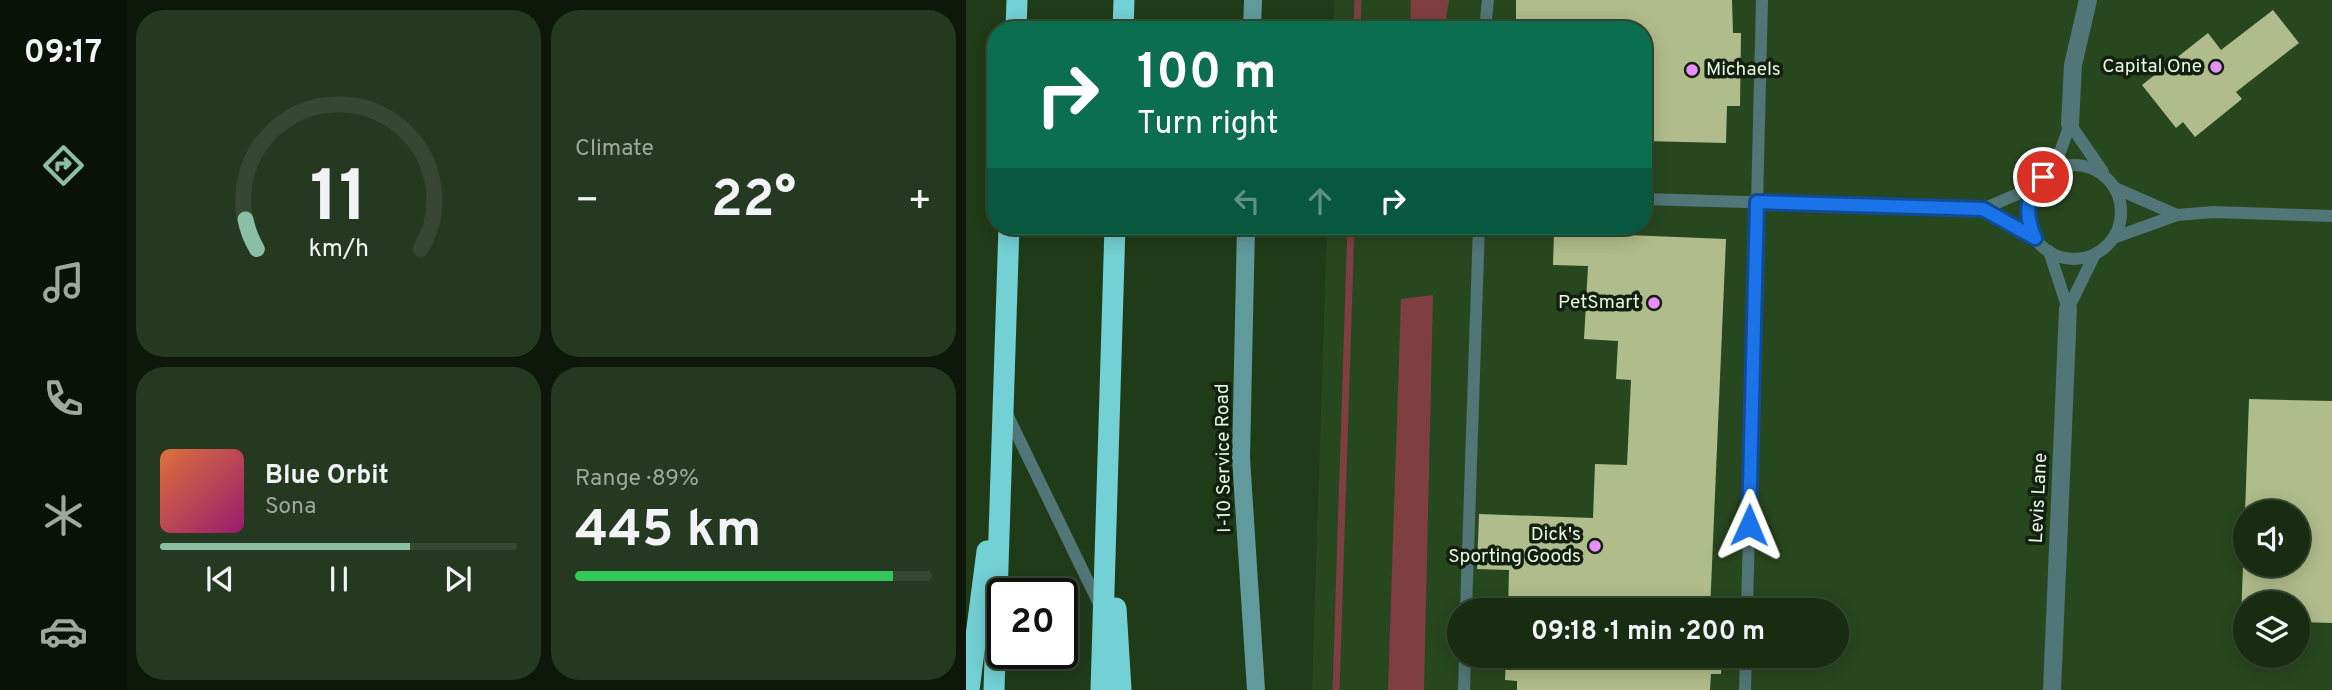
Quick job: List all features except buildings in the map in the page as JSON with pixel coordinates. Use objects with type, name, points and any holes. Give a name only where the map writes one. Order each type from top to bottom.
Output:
[{"type":"highway","points":[[1016,21],[1017,0]]},
{"type":"highway","points":[[1123,21],[1124,0]]},
{"type":"highway","points":[[994,690],[1009,235]]},
{"type":"highway","points":[[1101,690],[1115,235]]},
{"type":"highway","points":[[969,690],[1002,448]]},
{"type":"highway","points":[[1107,463],[1121,690]]},
{"type":"street","points":[[1252,21],[1253,0]]},
{"type":"street","points":[[2070,124],[2073,65],[2088,0]]},
{"type":"street","name":"I-10 Service Road","points":[[1246,235],[1241,458],[1256,690]]},
{"type":"street","name":"Levis Lane","points":[[2052,690],[2068,309]]},
{"type":"lane","points":[[1486,21],[1488,0]]},
{"type":"lane","points":[[1747,598],[1762,0]]},
{"type":"lane","points":[[1652,199],[1983,209],[2034,187],[2054,169],[2070,124]]},
{"type":"lane","points":[[2070,124],[2115,188],[2122,211],[2113,238]]},
{"type":"lane","points":[[2054,169],[2080,165],[2105,176]]},
{"type":"lane","points":[[2034,187],[2027,212],[2035,238]]},
{"type":"lane","points":[[2115,188],[2177,215]]},
{"type":"lane","points":[[1983,209],[2035,238],[2049,251],[2068,258],[2095,254]]},
{"type":"lane","points":[[2068,309],[2095,254],[2113,238],[2177,215],[2213,212],[2332,216]]},
{"type":"lane","points":[[1466,598],[1479,235]]},
{"type":"lane","points":[[2049,251],[2068,309]]},
{"type":"lane","points":[[1003,406],[1104,613]]},
{"type":"lane","points":[[1464,690],[1465,668]]},
{"type":"lane","points":[[1745,668],[1745,690]]},
{"type":"shaded area","points":[[1334,0],[2332,0],[2332,690],[1312,690],[1327,235],[1652,235],[1652,21],[1333,21]]},
{"type":"shaded area","points":[[1411,0],[1449,0],[1446,21],[1410,21]]},
{"type":"shaded area","points":[[1433,295],[1424,690],[1388,690],[1401,299]]},
{"type":"waterway","points":[[1357,21],[1358,0]]},
{"type":"waterway","points":[[1336,690],[1351,235]]},
{"type":"place","name":"Capital One","points":[[2216,67]]},
{"type":"place","name":"Michaels","points":[[1692,70]]},
{"type":"place","name":"PetSmart","points":[[1654,303]]},
{"type":"place","name":"Dick's Sporting Goods","points":[[1595,546]]},
{"type":"route","points":[[1749,525],[1757,202],[1983,209],[2035,238],[2027,212],[2034,187],[2043,177]]}]
